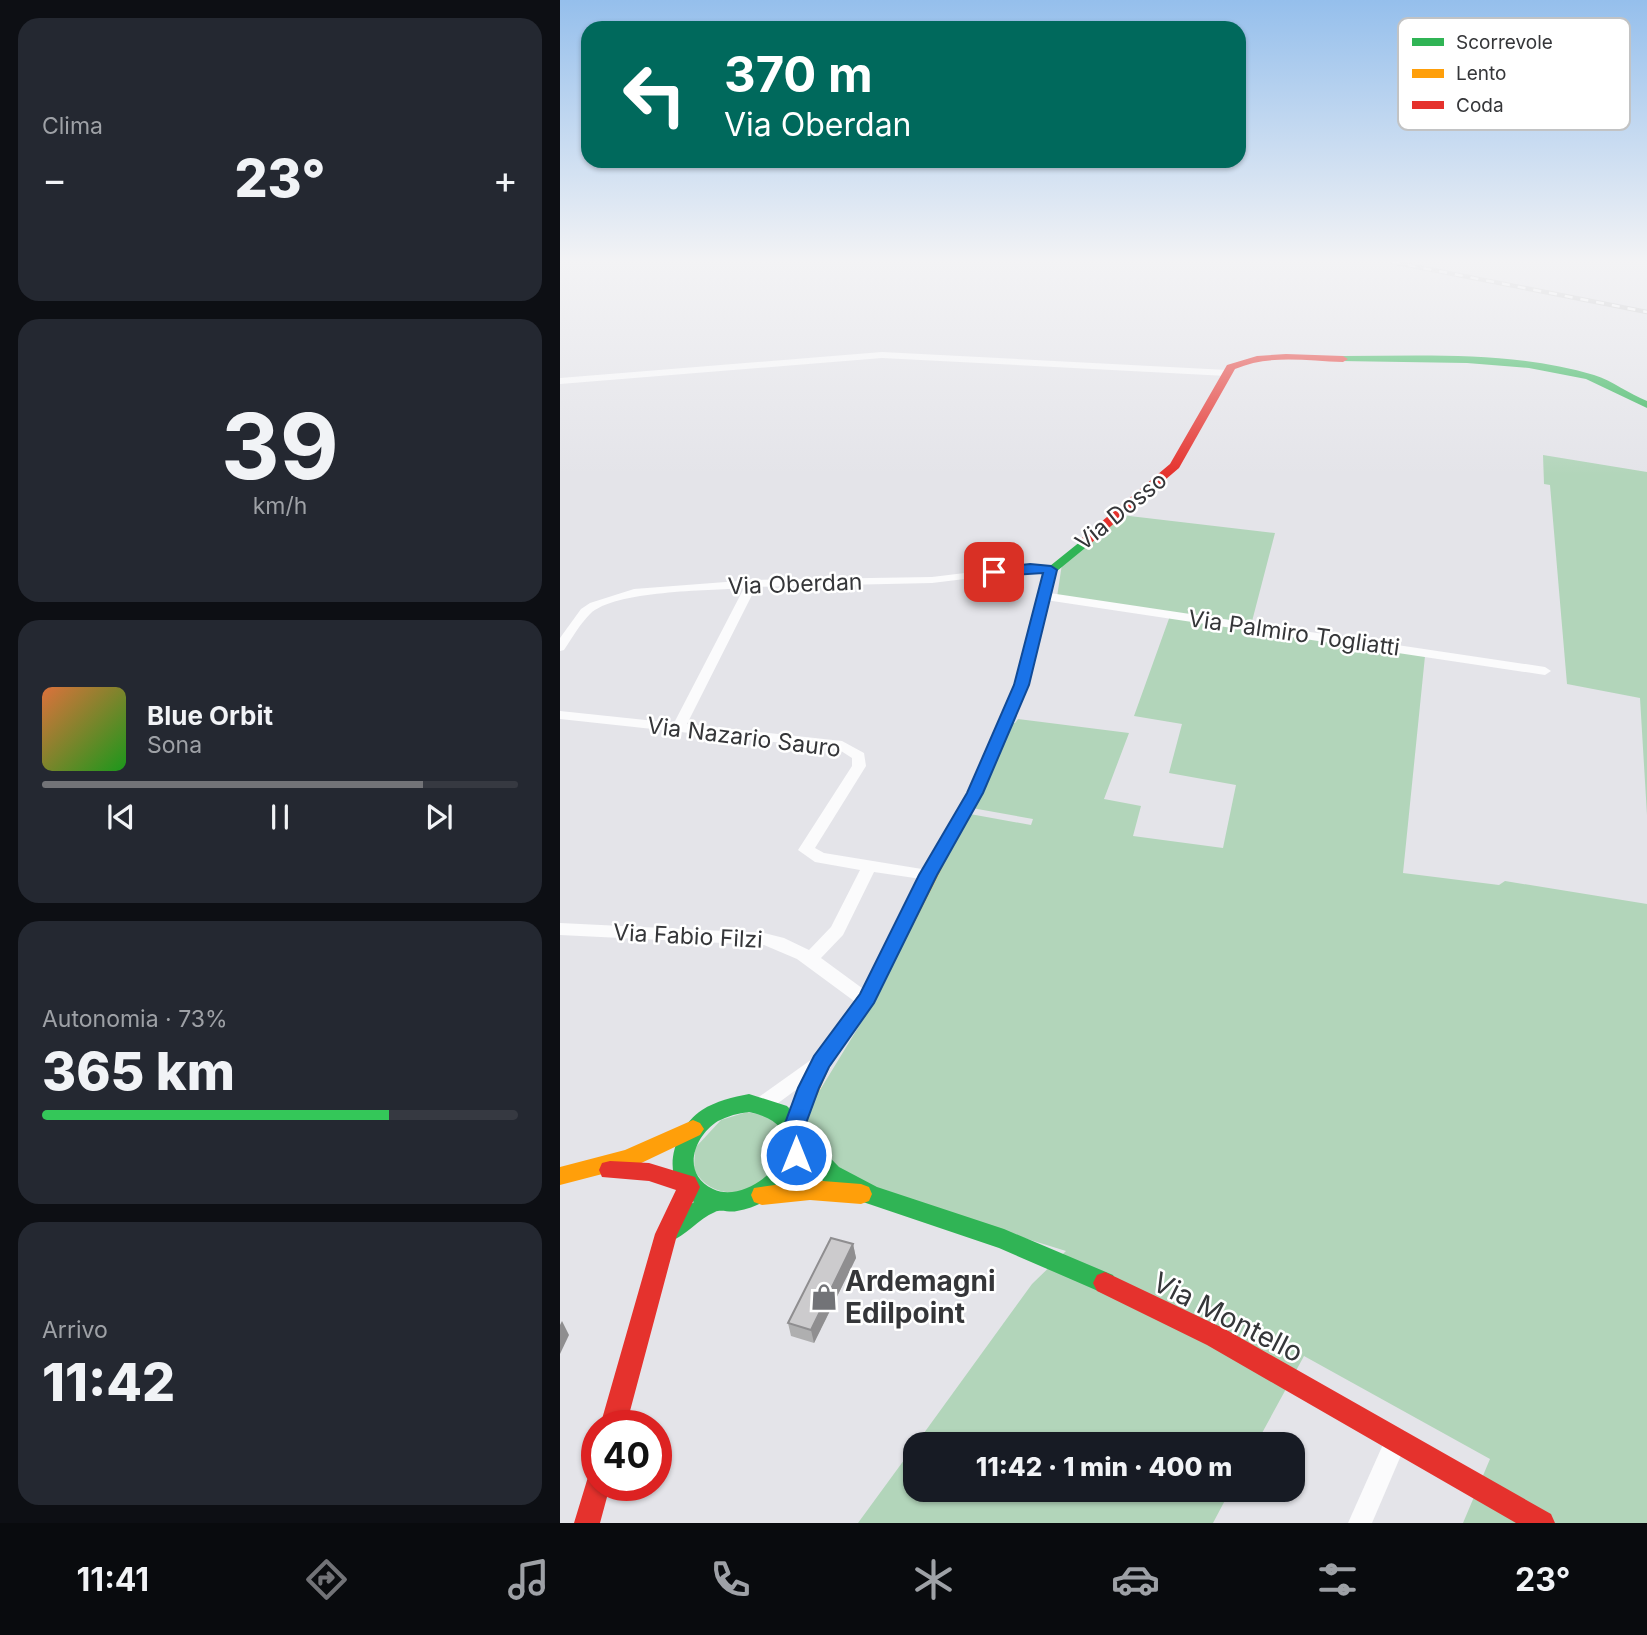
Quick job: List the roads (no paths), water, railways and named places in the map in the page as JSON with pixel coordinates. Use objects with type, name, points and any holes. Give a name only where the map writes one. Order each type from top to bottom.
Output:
[{"type":"street","points":[[560,381],[882,355],[1227,373],[1237,362],[1255,358],[1493,365],[1589,376],[1607,384],[1629,400],[1647,405]]},
{"type":"street","name":"Via Dosso","points":[[1051,570],[1175,466],[1227,373]]},
{"type":"street","name":"Via Oberdan","points":[[560,647],[585,612],[618,596],[752,584],[932,580],[1030,568],[1051,570]]},
{"type":"street","points":[[602,1169],[649,1172],[688,1185],[713,1201],[743,1201],[758,1196],[775,1185],[789,1171],[796,1155],[796,1132],[822,1062],[867,998],[928,875],[975,793],[1009,718],[1029,659],[1051,570]]},
{"type":"street","points":[[678,728],[752,584]]},
{"type":"street","name":"Via Palmiro Togliatti","points":[[1043,596],[1545,671]]},
{"type":"street","name":"Via Nazario Sauro","points":[[560,715],[842,745],[852,749],[859,756],[859,766],[806,850],[820,858],[928,875]]},
{"type":"street","points":[[811,958],[837,931],[869,866]]},
{"type":"street","name":"Via Fabio Filzi","points":[[560,929],[764,939],[796,948],[860,996],[867,998]]},
{"type":"street","points":[[763,1104],[822,1062]]},
{"type":"street","points":[[560,1176],[602,1169],[648,1152],[695,1128],[720,1110],[734,1105],[763,1104],[776,1108],[796,1132]]},
{"type":"street","points":[[688,1185],[681,1171],[681,1156],[695,1128]]},
{"type":"street","name":"Via Montello","points":[[796,1132],[831,1174],[871,1195],[1004,1239],[1069,1266],[1216,1337],[1542,1523]]},
{"type":"street","points":[[617,1410],[666,1234],[688,1185]]},
{"type":"street","name":"Via Montello","points":[[758,1196],[810,1190],[871,1195]]},
{"type":"street","points":[[666,1234],[713,1201]]},
{"type":"street","points":[[1360,1523],[1397,1439]]},
{"type":"street","points":[[587,1523],[593,1501]]},
{"type":"place","name":"Ardemagni Edilpoint","points":[[824,1297]]}]
